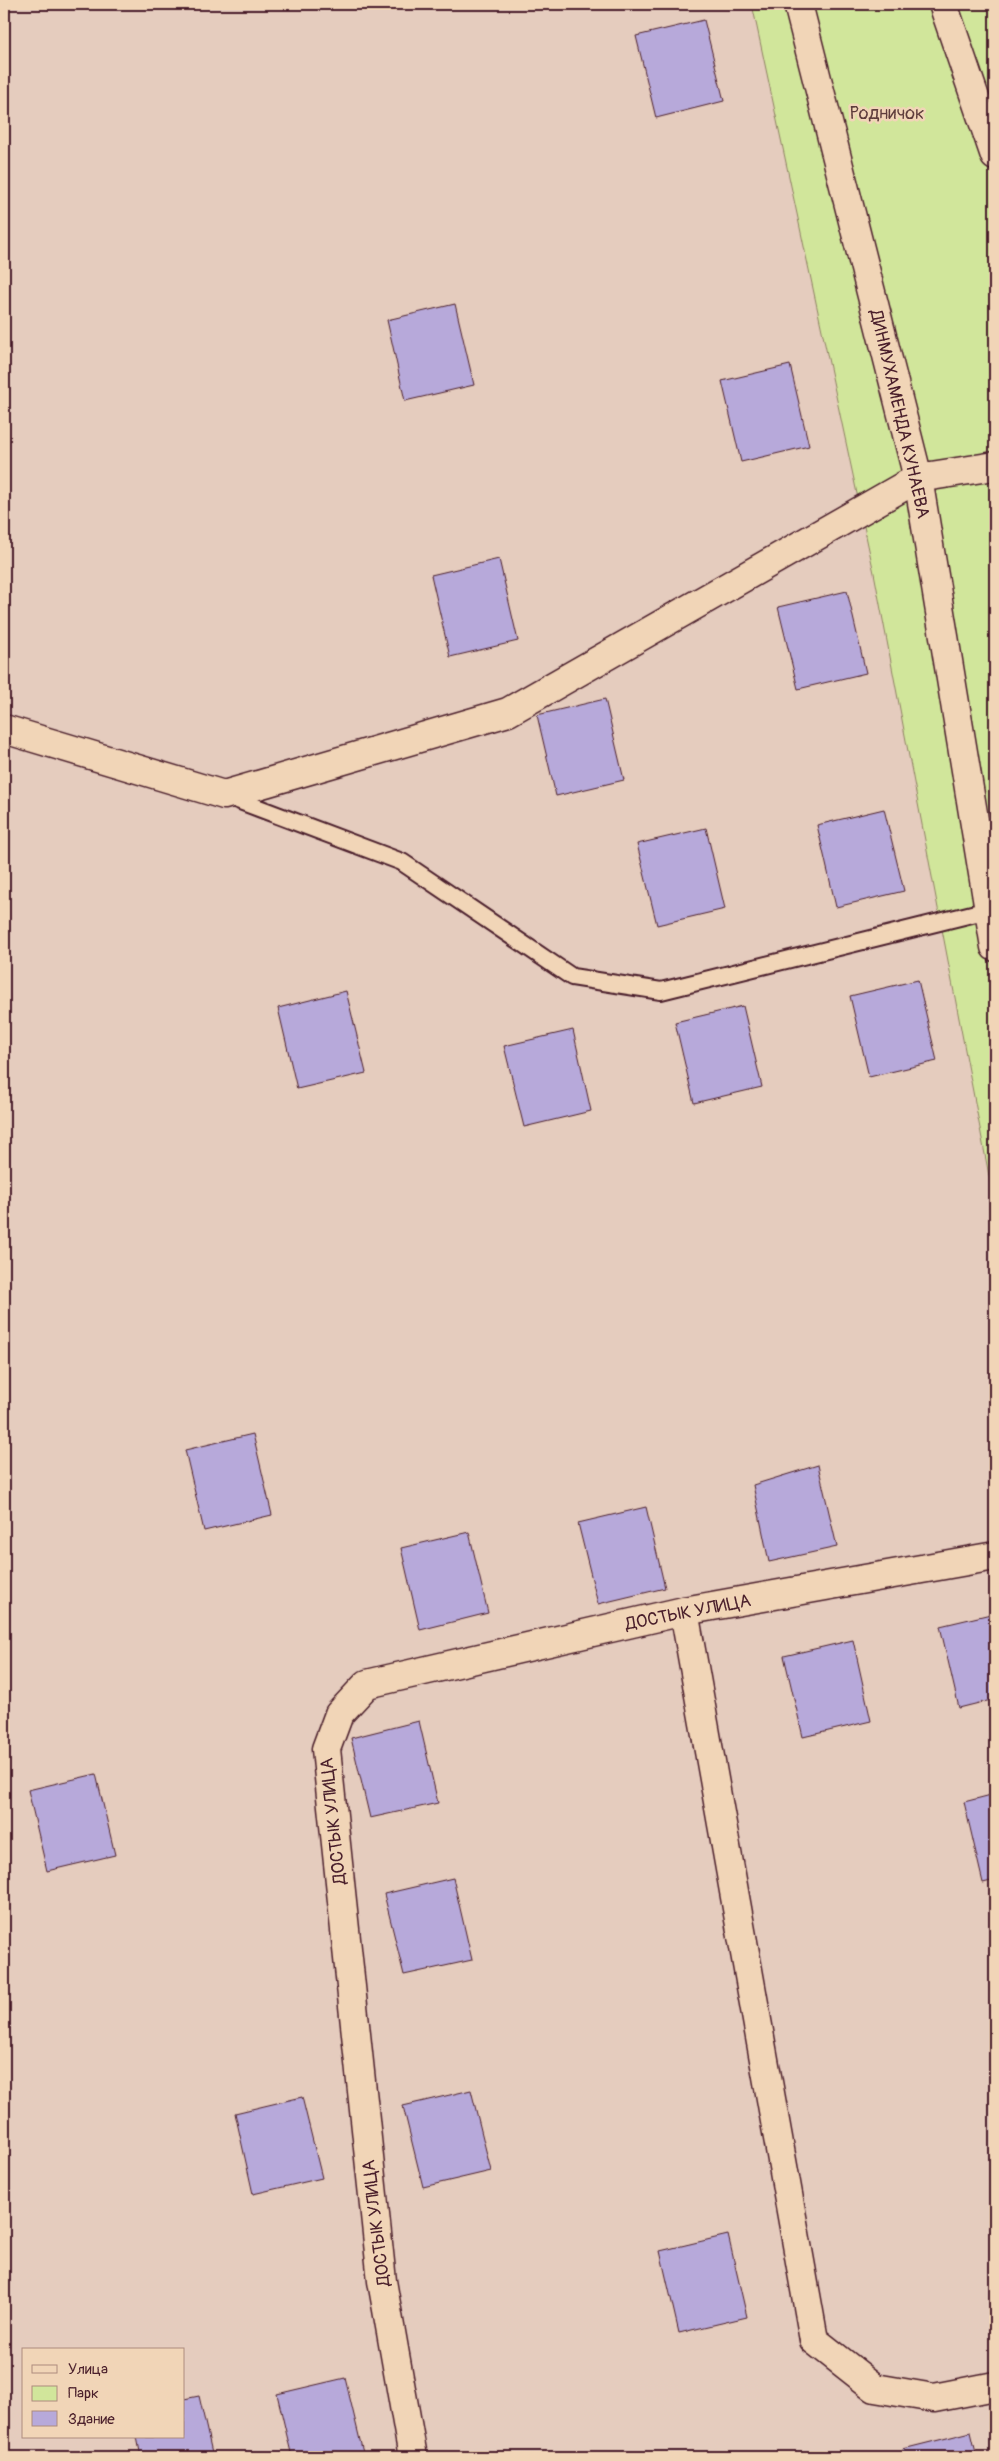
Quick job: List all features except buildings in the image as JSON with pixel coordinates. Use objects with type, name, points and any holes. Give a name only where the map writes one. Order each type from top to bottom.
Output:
[{"type":"street","name":"ДИНМУХАМЕНДА КУНАЕВА","points":[[798,4],[918,478],[995,947]]},
{"type":"street","points":[[943,4],[995,156]]},
{"type":"street","points":[[4,729],[224,796],[508,712],[918,478],[995,466]]},
{"type":"street","name":"ДОСТЫК УЛИЦА","points":[[413,2457],[382,2281],[326,1749],[339,1714],[367,1684],[684,1611],[995,1556]]},
{"type":"street","points":[[684,1611],[814,2340],[875,2388],[934,2398],[995,2386]]},
{"type":"lane","points":[[224,796],[402,862],[572,977],[661,991],[988,910]]},
{"type":"green space","name":"Родничок","points":[[752,4],[995,4],[995,1207],[874,573]]}]
